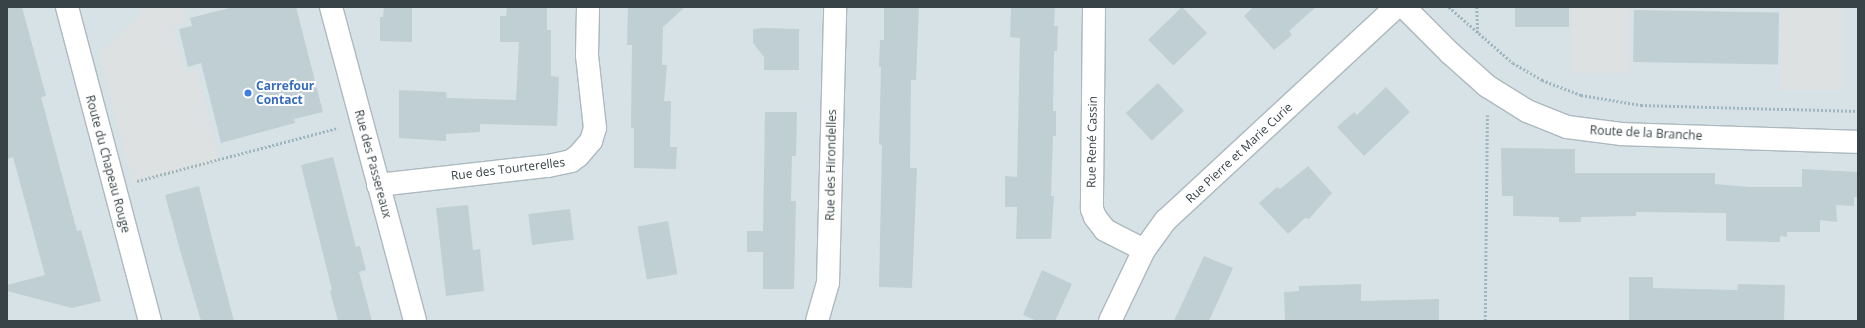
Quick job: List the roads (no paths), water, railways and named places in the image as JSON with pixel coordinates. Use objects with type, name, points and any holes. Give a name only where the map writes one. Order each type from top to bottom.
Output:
[{"type":"street","name":"Route du Chapeau Rouge","points":[[67,7],[150,321]]},
{"type":"street","name":"Rue des Passereaux","points":[[331,7],[415,321]]},
{"type":"street","name":"Rue des Tourterelles","points":[[378,185],[548,166],[571,161],[578,156],[591,141],[595,128],[587,55],[588,7]]},
{"type":"street","name":"Rue des Hirondelles","points":[[817,321],[828,283],[835,7]]},
{"type":"street","name":"Rue René Cassin","points":[[1094,7],[1092,210],[1095,217],[1105,230],[1144,250]]},
{"type":"street","name":"Rue Pierre et Marie Curie","points":[[1110,321],[1144,250],[1166,220],[1396,7]]},
{"type":"street","name":"Route de la Branche","points":[[1404,7],[1450,53],[1488,86],[1539,116],[1567,127],[1588,131],[1622,134],[1858,142]]},
{"type":"place","name":"Carrefour Contact","points":[[248,93]]}]
